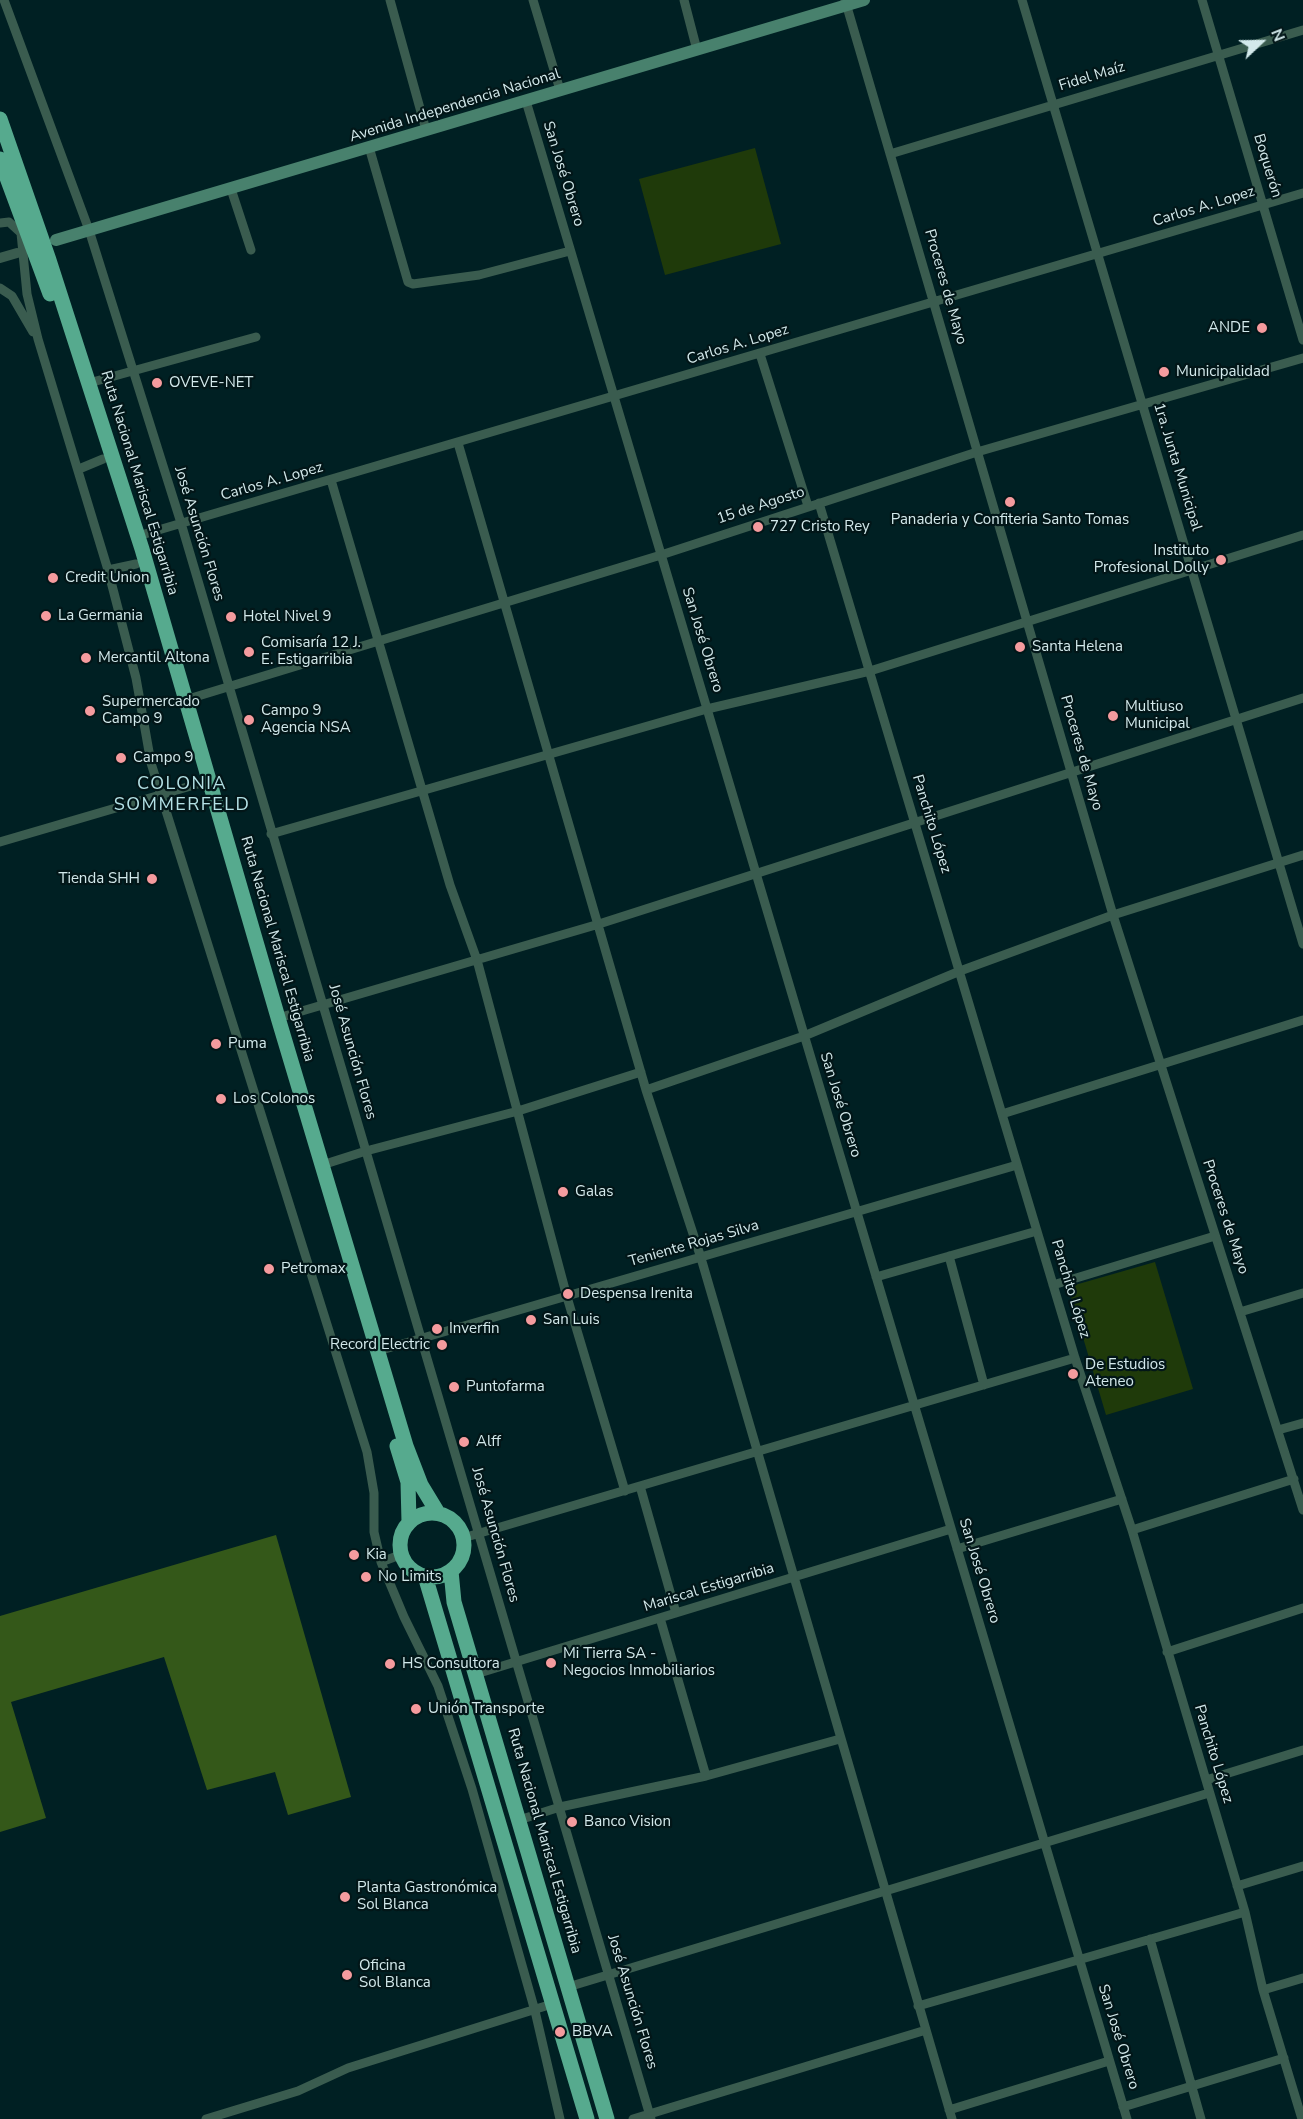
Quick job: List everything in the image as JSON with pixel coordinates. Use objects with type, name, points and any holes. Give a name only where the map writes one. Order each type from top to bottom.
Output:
[{"type":"highway","name":"Ruta Nacional Mariscal Estigarribia","points":[[0,119],[138,536],[278,1018],[410,1455],[421,1485],[438,1513]]},
{"type":"highway","name":"Ruta Nacional Mariscal Estigarribia","points":[[0,159],[54,308],[136,564],[408,1482],[409,1522]]},
{"type":"highway","points":[[438,1513],[453,1521],[463,1538],[462,1557],[451,1571],[438,1577],[425,1576],[409,1569],[400,1555],[400,1537],[409,1522],[422,1514],[438,1513]]},
{"type":"highway","name":"Ruta Nacional Mariscal Estigarribia","points":[[451,1571],[454,1602],[608,2119]]},
{"type":"highway","points":[[425,1576],[586,2119]]},
{"type":"main road","name":"Avenida Independencia Nacional","points":[[56,240],[697,50],[846,2],[864,0]]},
{"type":"street","name":"José Asunción Flores","points":[[4,0],[89,230],[181,523],[651,2116]]},
{"type":"street","points":[[390,0],[426,130]]},
{"type":"street","points":[[533,0],[560,90]]},
{"type":"street","points":[[684,0],[697,50]]},
{"type":"street","name":"1ra. Junta Municipal","points":[[1022,0],[1303,944]]},
{"type":"street","name":"Boquerón","points":[[1202,0],[1303,340]]},
{"type":"street","name":"Proceres de Mayo","points":[[846,2],[1113,915],[1159,1065],[1303,1510]]},
{"type":"street","name":"Fidel Maíz","points":[[890,154],[1303,30]]},
{"type":"street","name":"San José Obrero","points":[[526,100],[1127,2119]]},
{"type":"street","points":[[369,147],[408,282],[414,284],[479,275],[570,250]]},
{"type":"street","points":[[231,189],[251,250]]},
{"type":"street","name":"Carlos A. Lopez","points":[[138,536],[1303,194]]},
{"type":"street","points":[[0,223],[9,222],[21,233],[27,294],[38,339],[108,570],[136,678],[151,763],[163,794],[211,959],[367,1452],[374,1493],[374,1532],[381,1563],[404,1617],[438,1686],[472,1789],[535,2011],[560,2119]]},
{"type":"street","points":[[0,258],[17,253]]},
{"type":"street","points":[[0,288],[12,296],[38,339]]},
{"type":"street","points":[[89,383],[256,337]]},
{"type":"street","points":[[760,354],[808,506]]},
{"type":"street","name":"15 de Agosto","points":[[185,700],[661,555],[977,452],[1141,402],[1303,358]]},
{"type":"street","points":[[458,443],[646,1090],[701,1258],[950,2114],[1109,2061]]},
{"type":"street","points":[[79,469],[103,459]]},
{"type":"street","points":[[330,480],[450,885],[477,960],[567,1297],[625,1491]]},
{"type":"street","name":"Panchito López","points":[[819,503],[1075,1358],[1132,1530],[1245,1912],[1263,1990],[1302,2119]]},
{"type":"street","points":[[271,834],[707,709],[870,671],[1303,535]]},
{"type":"street","points":[[108,570],[136,564]]},
{"type":"street","points":[[278,1018],[599,924],[1303,698]]},
{"type":"street","points":[[0,842],[201,783]]},
{"type":"street","points":[[646,1090],[804,1036],[960,971],[1113,915],[1303,855]]},
{"type":"street","points":[[1002,1114],[1303,1020]]},
{"type":"street","points":[[322,1165],[366,1151],[518,1111],[641,1072]]},
{"type":"street","name":"Teniente Rojas Silva","points":[[378,1350],[1017,1165]]},
{"type":"street","points":[[876,1277],[1037,1231]]},
{"type":"street","points":[[1053,1285],[1215,1236]]},
{"type":"street","points":[[949,1256],[984,1385]]},
{"type":"street","points":[[1240,1312],[1303,1293]]},
{"type":"street","points":[[463,1538],[1075,1358]]},
{"type":"street","points":[[1278,1430],[1303,1423]]},
{"type":"street","points":[[1132,1530],[1294,1479]]},
{"type":"street","points":[[640,1486],[676,1613]]},
{"type":"street","points":[[957,1549],[1122,1499]]},
{"type":"street","name":"Mariscal Estigarribia","points":[[476,1674],[951,1529]]},
{"type":"street","points":[[381,1563],[400,1555]]},
{"type":"street","points":[[1167,1652],[1303,1608]]},
{"type":"street","points":[[660,1618],[706,1776]]},
{"type":"street","points":[[519,1820],[560,1807],[706,1776],[840,1739]]},
{"type":"street","points":[[1206,1780],[1303,1750]]},
{"type":"street","points":[[568,1987],[1209,1793]]},
{"type":"street","points":[[1237,1886],[1303,1866]]},
{"type":"street","points":[[918,2006],[1245,1912]]},
{"type":"street","points":[[1150,1939],[1201,2119]]},
{"type":"street","points":[[1263,1990],[1303,1978]]},
{"type":"street","points":[[206,2119],[298,2091],[348,2068],[552,2004]]},
{"type":"street","points":[[633,2119],[651,2116],[926,2030]]},
{"type":"street","points":[[1123,2107],[1284,2058]]},
{"type":"green space","points":[[755,148],[781,244],[665,275],[639,179]]},
{"type":"green space","points":[[1155,1262],[1193,1389],[1106,1415],[1068,1287]]},
{"type":"green space","points":[[276,1535],[351,1797],[288,1815],[275,1772],[207,1790],[164,1657],[11,1702],[46,1818],[0,1832],[0,1616]]},
{"type":"place","name":"ANDE","points":[[1262,328]]},
{"type":"place","name":"Municipalidad","points":[[1164,372]]},
{"type":"place","name":"OVEVE-NET","points":[[157,383]]},
{"type":"place","name":"Panaderia y Confiteria Santo Tomas","points":[[1010,502]]},
{"type":"place","name":"727 Cristo Rey","points":[[758,527]]},
{"type":"place","name":"Instituto Profesional Dolly","points":[[1221,560]]},
{"type":"place","name":"Credit Union","points":[[53,578]]},
{"type":"place","name":"La Germania","points":[[46,616]]},
{"type":"place","name":"Hotel Nivel 9","points":[[231,617]]},
{"type":"place","name":"Santa Helena","points":[[1020,647]]},
{"type":"place","name":"Comisaría 12 J. E. Estigarribia","points":[[249,652]]},
{"type":"place","name":"Mercantil Altona","points":[[86,658]]},
{"type":"place","name":"Supermercado Campo 9","points":[[90,711]]},
{"type":"place","name":"Multiuso Municipal","points":[[1113,716]]},
{"type":"place","name":"Campo 9 Agencia NSA","points":[[249,720]]},
{"type":"place","name":"Campo 9","points":[[121,758]]},
{"type":"place","name":"Tienda SHH","points":[[152,879]]},
{"type":"place","name":"Puma","points":[[216,1044]]},
{"type":"place","name":"Los Colonos","points":[[221,1099]]},
{"type":"place","name":"Galas","points":[[563,1192]]},
{"type":"place","name":"Petromax","points":[[269,1269]]},
{"type":"place","name":"Despensa Irenita","points":[[568,1294]]},
{"type":"place","name":"San Luis","points":[[531,1320]]},
{"type":"place","name":"Inverfin","points":[[437,1329]]},
{"type":"place","name":"Record Electric","points":[[442,1345]]},
{"type":"place","name":"De Estudios Ateneo","points":[[1073,1374]]},
{"type":"place","name":"Puntofarma","points":[[454,1387]]},
{"type":"place","name":"Alff","points":[[464,1442]]},
{"type":"place","name":"Kia","points":[[354,1555]]},
{"type":"place","name":"No Limits","points":[[366,1577]]},
{"type":"place","name":"Mi Tierra SA - Negocios Inmobiliarios","points":[[551,1663]]},
{"type":"place","name":"HS Consultora","points":[[390,1664]]},
{"type":"place","name":"Unión Transporte","points":[[416,1709]]},
{"type":"place","name":"Banco Vision","points":[[572,1822]]},
{"type":"place","name":"Planta Gastronómica Sol Blanca","points":[[345,1897]]},
{"type":"place","name":"Oficina Sol Blanca","points":[[347,1975]]},
{"type":"place","name":"BBVA","points":[[560,2032]]},
{"type":"district","name":"COLONIA SOMMERFELD","points":[[182,795]]}]
